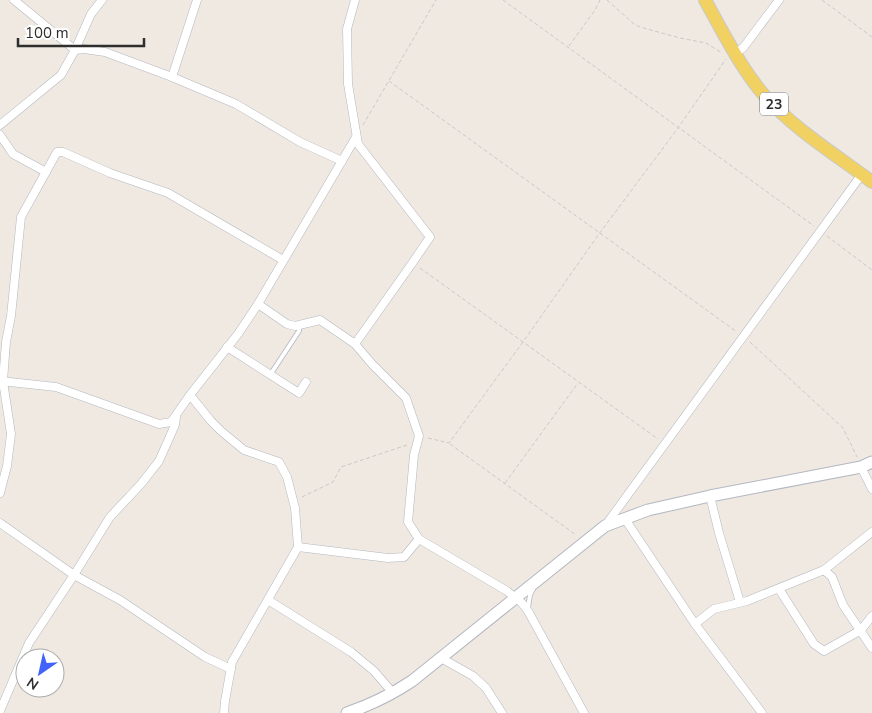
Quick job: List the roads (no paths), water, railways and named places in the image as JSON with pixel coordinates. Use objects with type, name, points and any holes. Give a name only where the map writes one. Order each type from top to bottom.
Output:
[{"type":"main road","name":"23","points":[[705,0],[732,55],[763,94],[798,128],[867,178]]},
{"type":"street","points":[[14,0],[75,50],[105,52],[172,77],[236,104],[300,142],[342,161]]},
{"type":"street","points":[[0,124],[61,76],[75,50],[90,14],[102,0]]},
{"type":"street","points":[[172,77],[197,0]]},
{"type":"street","points":[[355,0],[347,29],[348,84],[358,144],[430,236],[414,262],[355,344]]},
{"type":"street","points":[[732,55],[744,48],[779,0]]},
{"type":"street","points":[[0,135],[13,154],[46,172]]},
{"type":"street","points":[[2,381],[56,387],[159,424],[171,422],[258,304],[356,137]]},
{"type":"street","points":[[0,493],[7,466],[11,434],[2,381],[21,217],[57,152],[63,152],[110,173],[168,193],[283,260]]},
{"type":"street","points":[[347,713],[367,706],[412,681],[605,526],[821,231],[867,178]]},
{"type":"street","points":[[258,304],[287,324],[295,326],[320,320],[355,344],[406,398],[418,439],[414,455],[408,522],[419,539],[522,603],[528,610],[584,713]]},
{"type":"street","points":[[227,347],[299,393],[306,382]]},
{"type":"street","points":[[190,395],[216,426],[244,450],[279,462],[287,477],[296,508],[298,547],[232,662],[224,713]]},
{"type":"street","points":[[0,711],[29,642],[110,517],[141,484],[159,461],[176,425],[177,414]]},
{"type":"street","points":[[605,526],[648,510],[867,464],[872,489]]},
{"type":"street","points":[[710,496],[740,602]]},
{"type":"street","points":[[625,519],[695,624],[762,713]]},
{"type":"street","points":[[0,523],[74,575],[120,600],[204,657],[231,669]]},
{"type":"street","points":[[695,624],[714,609],[779,589],[824,570],[872,532]]},
{"type":"street","points":[[298,547],[388,558],[404,557],[419,539]]},
{"type":"street","points":[[824,570],[832,578],[843,605],[872,648]]},
{"type":"street","points":[[779,589],[814,644],[824,651],[860,630],[872,616]]},
{"type":"street","points":[[268,600],[351,652],[374,671],[393,693]]},
{"type":"street","points":[[441,658],[473,676],[486,688],[502,713]]},
{"type":"lane","points":[[270,375],[299,331],[300,324]]},
{"type":"lane","points":[[528,610],[530,595],[539,578]]}]
